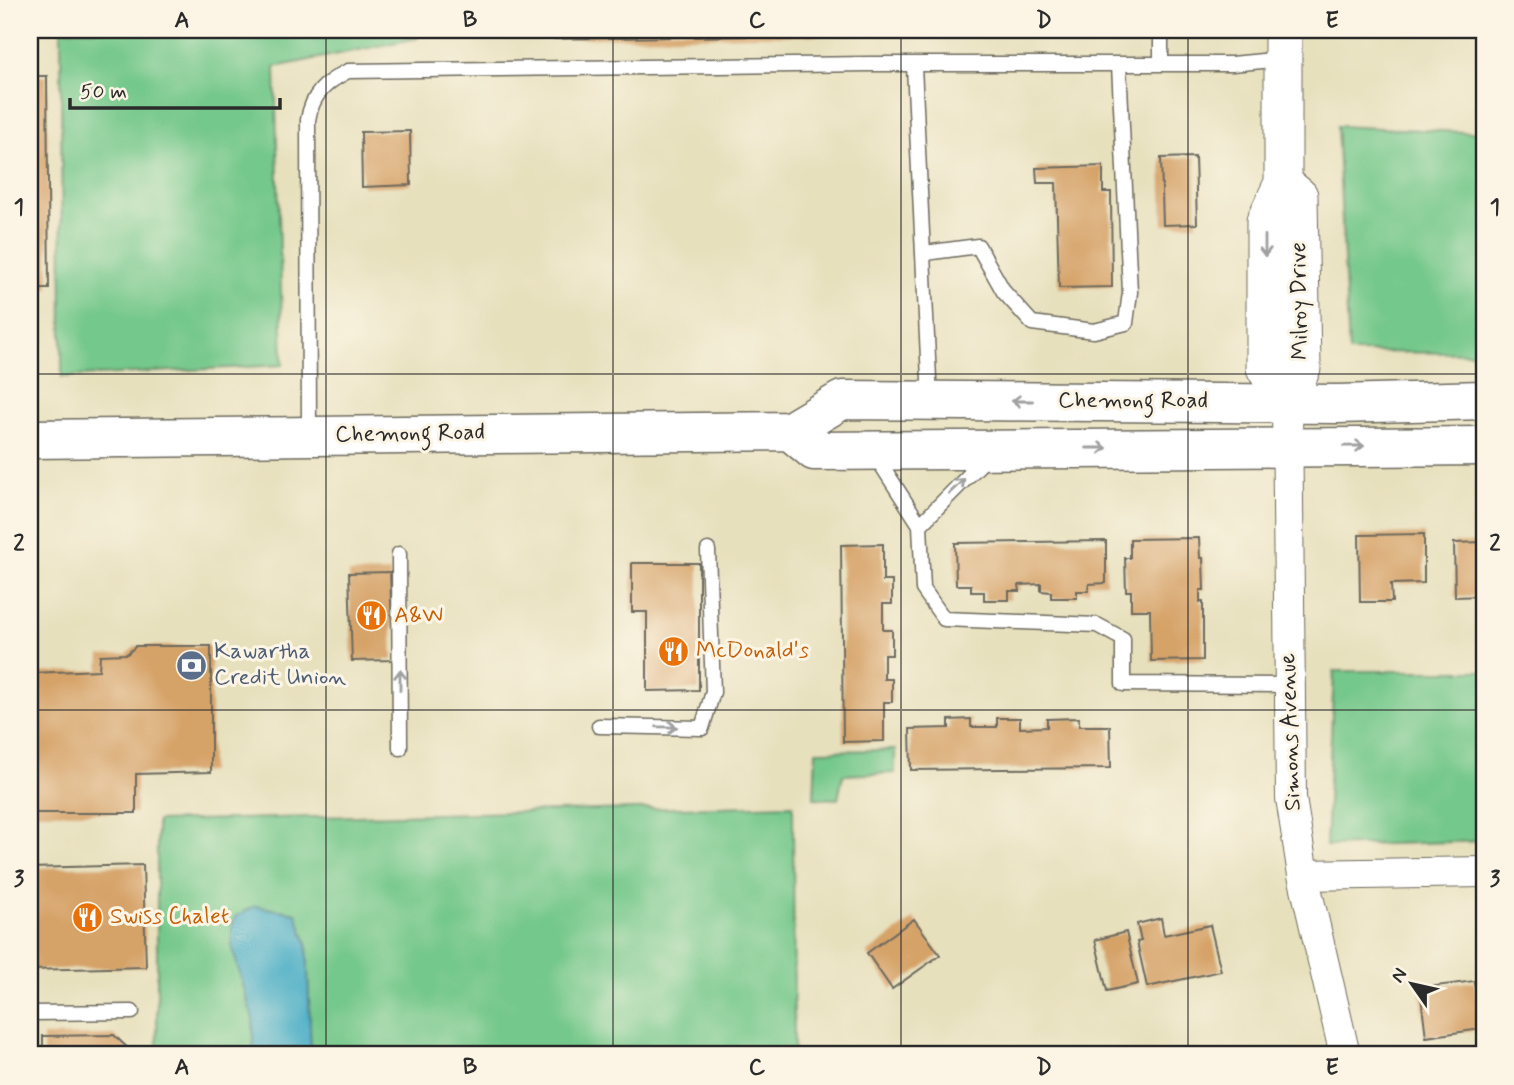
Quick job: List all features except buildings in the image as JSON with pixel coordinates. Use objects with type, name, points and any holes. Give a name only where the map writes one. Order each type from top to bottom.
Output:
[{"type":"main road","name":"Chemong Road","points":[[30,439],[790,431],[842,400],[1287,403],[1484,400]]},
{"type":"main road","name":"Chemong Road","points":[[790,431],[814,451],[1286,445],[1484,446]]},
{"type":"street","name":"Milroy Drive","points":[[1283,44],[1283,183],[1265,221],[1265,368],[1287,403]]},
{"type":"street","name":"Simons Avenue","points":[[1287,403],[1287,685],[1291,798],[1303,876],[1345,1055]]},
{"type":"street","points":[[1303,876],[1484,872]]},
{"type":"lane","points":[[1161,30],[1161,64]]},
{"type":"lane","points":[[309,435],[308,120],[310,107],[320,90],[332,79],[348,71],[870,64],[1232,64],[1283,44]]},
{"type":"lane","points":[[925,253],[978,246],[1004,292],[1032,323],[1094,331],[1126,323],[1130,292],[1119,65]]},
{"type":"lane","points":[[914,66],[930,402]]},
{"type":"lane","points":[[920,525],[995,449]]},
{"type":"lane","points":[[873,451],[920,525],[923,589],[944,620],[1097,625],[1123,639],[1123,684],[1287,685]]},
{"type":"lane","points":[[598,726],[702,728],[713,692],[708,550]]},
{"type":"lane","points":[[400,554],[400,748]]},
{"type":"lane","points":[[30,1013],[132,1012]]},
{"type":"green space","points":[[61,30],[418,30],[418,38],[275,67],[283,365],[62,377]]},
{"type":"green space","points":[[1337,126],[1484,133],[1484,353],[1349,352]]},
{"type":"green space","points":[[1334,671],[1484,671],[1484,841],[1326,846]]},
{"type":"green space","points":[[895,750],[895,773],[843,775],[838,799],[814,798],[816,751]]},
{"type":"green space","points":[[793,805],[794,1055],[311,1055],[307,944],[296,913],[255,906],[232,946],[253,1019],[254,1055],[157,1055],[157,821]]},
{"type":"water","points":[[255,906],[296,913],[307,944],[311,1055],[254,1055],[253,1019],[232,946],[232,926],[236,916]]},
{"type":"place","name":"A&W","points":[[371,616]]},
{"type":"place","name":"McDonald's","points":[[673,651]]},
{"type":"place","name":"Kawartha Credit Union","points":[[191,665]]},
{"type":"place","name":"Swiss Chalet","points":[[87,917]]}]
